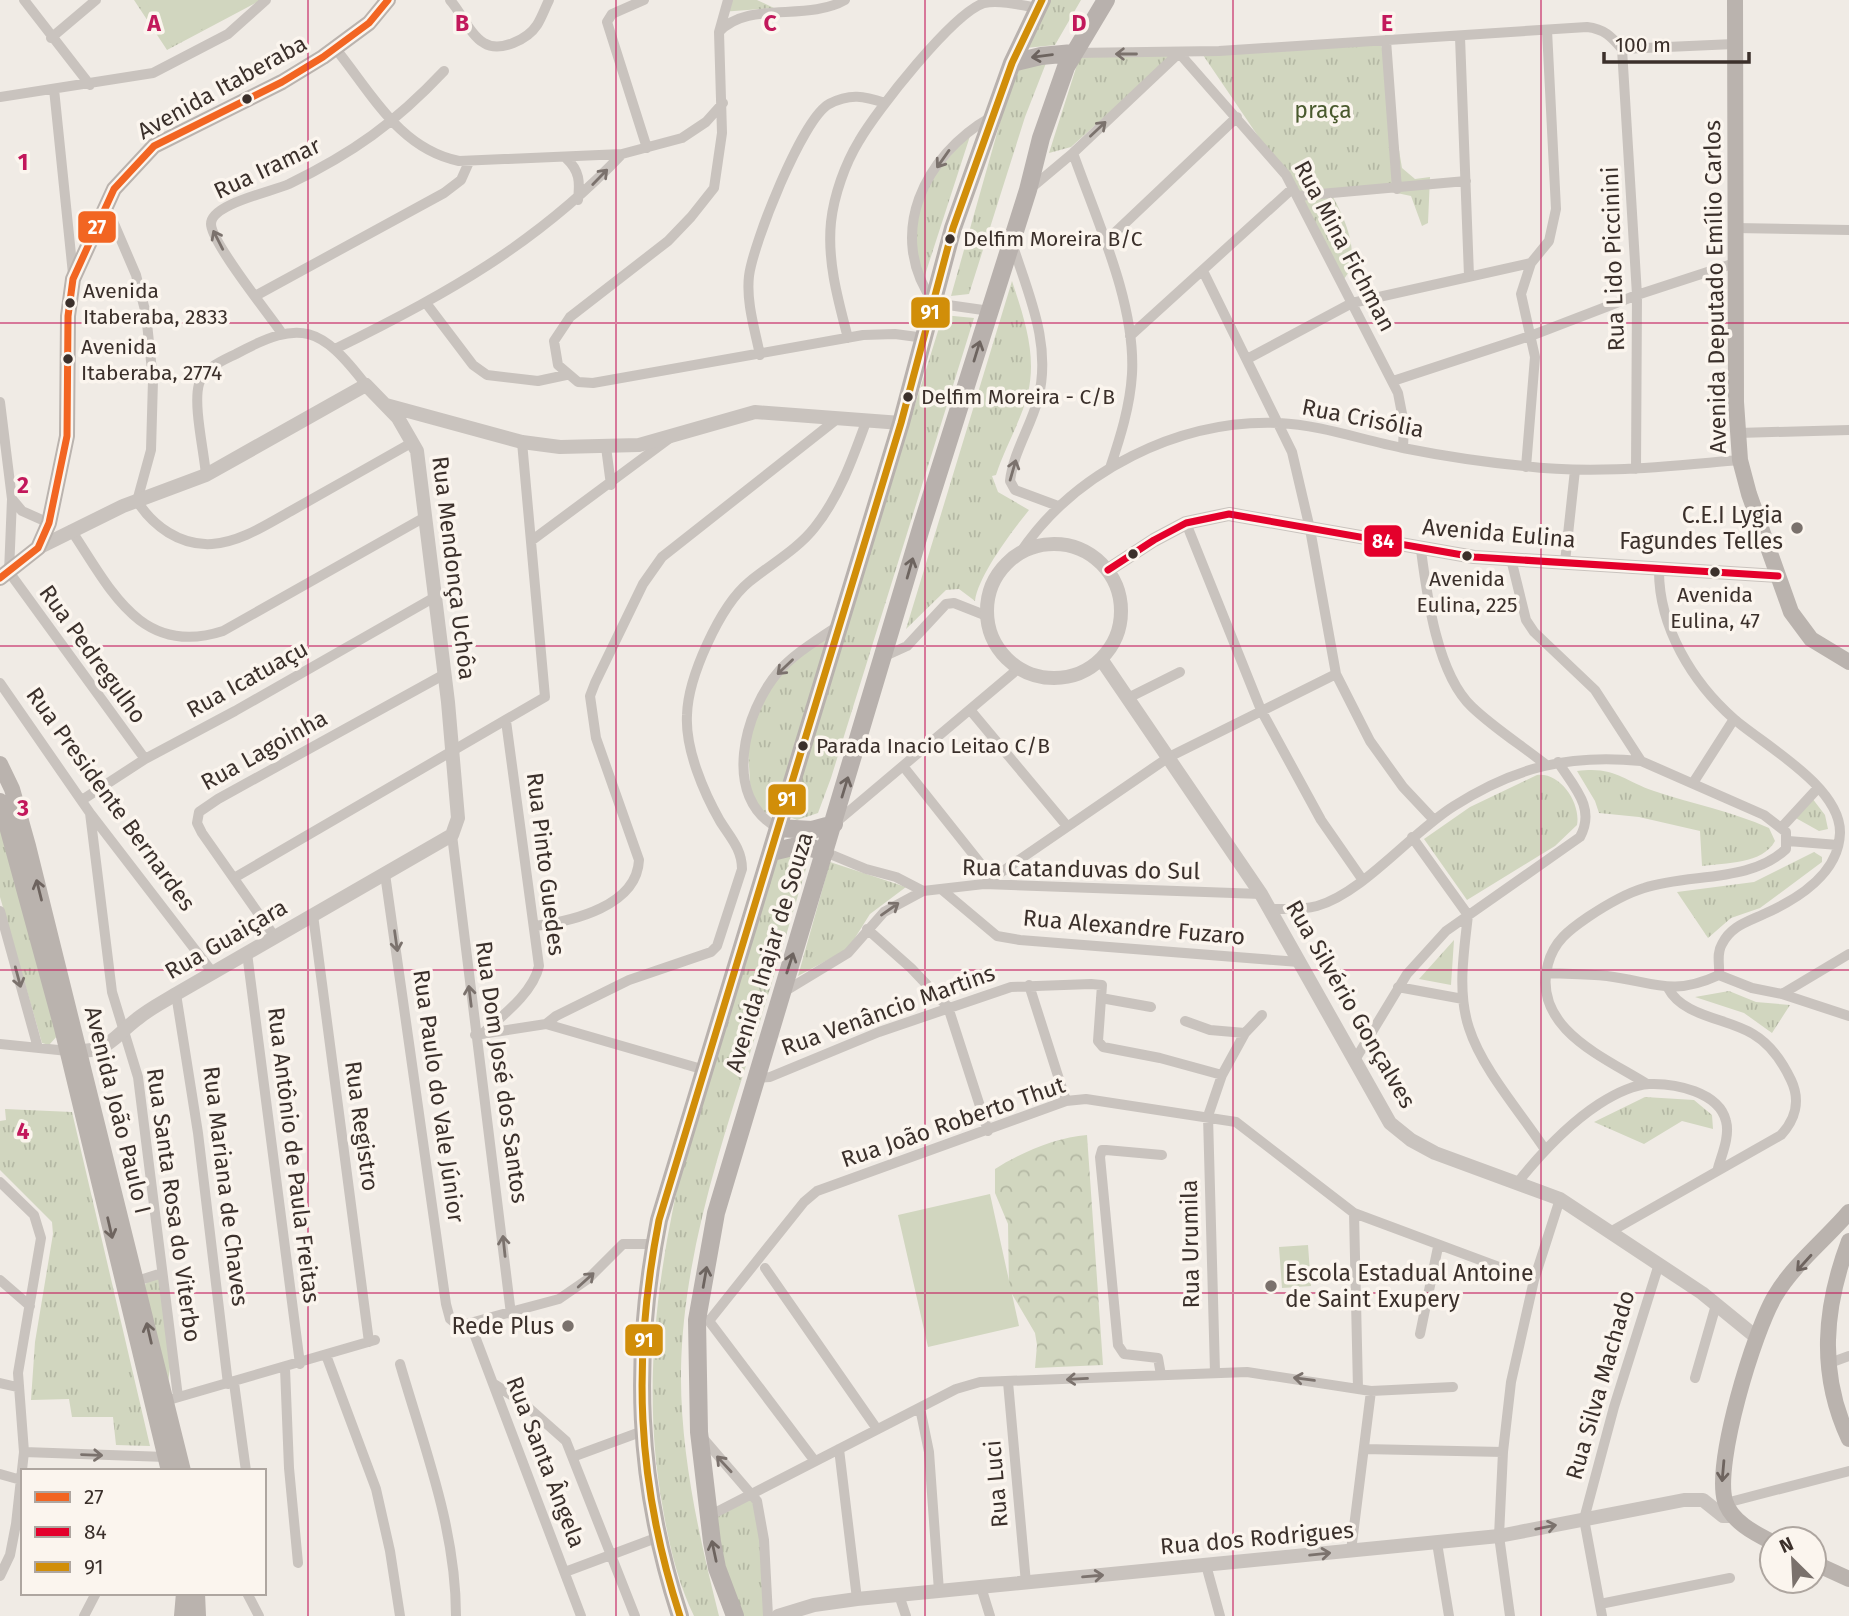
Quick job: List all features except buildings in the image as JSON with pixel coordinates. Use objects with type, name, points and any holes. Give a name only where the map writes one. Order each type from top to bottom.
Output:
[{"type":"main road","name":"Avenida Itaberaba","points":[[5,575],[38,548],[49,523],[67,436],[68,316],[73,278],[105,204],[124,176],[154,146],[282,82],[369,23],[388,0]]},
{"type":"main road","name":"Avenida Inajar de Souza","points":[[735,1616],[718,1568],[707,1517],[699,1432],[703,1321],[716,1213],[885,656],[922,525],[1012,243],[1044,127],[1073,53],[1106,0]]},
{"type":"main road","name":"Avenida Deputado Emílio Carlos","points":[[1735,0],[1735,263],[1740,460],[1778,576],[1801,628],[1821,647],[1849,662]]},
{"type":"main road","name":"Avenida Inajar de Souza","points":[[681,1616],[656,1538],[643,1431],[641,1346],[654,1244],[668,1185],[772,852],[901,422],[953,228],[1012,62],[1040,4]]},
{"type":"main road","points":[[1012,62],[1073,53]]},
{"type":"main road","name":"Avenida João Paulo I","points":[[0,764],[19,815],[168,1464]]},
{"type":"main road","name":"Avenida João Paulo I","points":[[0,801],[172,1399],[183,1469]]},
{"type":"main road","points":[[778,828],[812,830],[834,824]]},
{"type":"main road","points":[[772,852],[801,845],[825,852]]},
{"type":"main road","points":[[1758,1531],[1730,1510],[1723,1465],[1756,1337],[1776,1295],[1849,1212]]},
{"type":"main road","points":[[1830,1234],[1841,1235],[1849,1242],[1837,1274],[1828,1311],[1827,1364],[1840,1419],[1849,1439]]},
{"type":"main road","points":[[143,1364],[152,1374],[159,1398],[172,1399]]},
{"type":"main road","points":[[1828,1569],[1849,1579]]},
{"type":"main road","points":[[182,1616],[184,1595]]},
{"type":"main road","points":[[197,1595],[198,1616]]},
{"type":"street","points":[[24,0],[90,85]]},
{"type":"street","points":[[51,38],[96,0]]},
{"type":"street","points":[[0,97],[153,73],[228,34],[266,0]]},
{"type":"street","points":[[455,2],[483,43],[494,47],[509,45],[536,27],[549,0]]},
{"type":"street","points":[[644,0],[612,14],[607,27],[647,148]]},
{"type":"street","points":[[728,0],[719,32],[723,103],[722,134],[714,188],[691,218],[668,241],[570,317],[554,341],[554,355],[566,375],[579,382],[610,381],[848,338],[895,334],[925,338]]},
{"type":"street","points":[[719,32],[724,25],[748,13],[810,11],[831,7],[845,0]]},
{"type":"street","points":[[848,338],[832,272],[831,221],[845,171],[859,141],[885,103],[970,11],[994,2],[1040,4]]},
{"type":"street","points":[[1073,53],[1180,52],[1598,28],[1610,35],[1622,49],[1734,44]]},
{"type":"street","points":[[1526,467],[1535,372],[1533,335],[1521,294],[1531,263],[1549,240],[1555,221],[1547,30]]},
{"type":"street","points":[[1460,37],[1469,276]]},
{"type":"street","points":[[1386,40],[1397,189]]},
{"type":"street","points":[[335,48],[392,122],[433,154],[469,162],[622,154],[668,143],[695,131],[723,103]]},
{"type":"street","name":"Rua Lido Piccinini","points":[[1622,49],[1637,295],[1636,469]]},
{"type":"street","points":[[1028,190],[1073,153],[1180,52]]},
{"type":"street","name":"Rua Mina Fichman","points":[[1180,52],[1237,117],[1295,192],[1393,381],[1402,407],[1403,448]]},
{"type":"street","name":"Rua Iramar","points":[[281,332],[217,240],[211,222],[215,214],[225,206],[286,185],[371,139],[444,71]]},
{"type":"street","points":[[54,89],[73,278]]},
{"type":"street","points":[[760,355],[750,301],[749,277],[772,206],[796,151],[812,123],[827,105],[852,96],[865,96],[885,103]]},
{"type":"street","points":[[990,311],[934,303],[923,288],[912,260],[911,230],[917,206],[929,180],[957,140],[994,116]]},
{"type":"street","points":[[1104,243],[1237,117]]},
{"type":"street","points":[[1073,153],[1104,243],[1130,336],[1132,373],[1128,406],[1110,468]]},
{"type":"street","points":[[335,349],[426,303],[492,265],[578,200],[622,154]]},
{"type":"street","points":[[566,158],[576,168],[580,181],[578,200]]},
{"type":"street","points":[[257,295],[444,193],[461,180],[469,162]]},
{"type":"street","points":[[1130,336],[1295,192],[1397,189],[1466,181]]},
{"type":"street","points":[[105,204],[136,275],[146,314],[155,412],[151,450],[137,501],[145,514],[166,533],[201,543],[225,541],[247,535],[413,442]]},
{"type":"street","points":[[1735,228],[1849,230]]},
{"type":"street","points":[[1012,243],[1039,326],[1043,362],[1038,401],[1010,481],[1015,490],[1058,506]]},
{"type":"street","points":[[1249,358],[1352,303],[1531,263]]},
{"type":"street","points":[[1393,381],[1533,335],[1637,295],[1735,263]]},
{"type":"street","points":[[1203,271],[1281,423],[1292,452],[1310,528],[1336,674],[1370,741],[1403,787],[1434,820]]},
{"type":"street","points":[[426,303],[473,365],[487,375],[538,381],[566,375]]},
{"type":"street","points":[[206,475],[197,393],[200,380],[220,363],[281,332]]},
{"type":"street","name":"Rua Mendonça Uchôa","points":[[281,332],[303,332],[335,349],[386,405],[413,442],[425,517],[452,752],[458,818],[452,835]]},
{"type":"street","points":[[38,548],[71,530],[137,501],[206,475],[366,385]]},
{"type":"street","points":[[0,402],[12,499],[5,575]]},
{"type":"street","points":[[386,405],[522,442],[560,447],[639,444],[755,412],[776,411],[866,422],[901,422]]},
{"type":"street","points":[[535,926],[557,923],[599,908],[635,881],[638,872],[639,860],[596,738],[590,696],[643,584],[662,557],[688,534],[836,419]]},
{"type":"street","points":[[546,1024],[556,1016],[608,990],[696,960],[717,946],[742,869],[742,856],[708,797],[693,750],[686,716],[690,689],[716,627],[733,599],[747,583],[814,529],[824,514],[839,488],[866,422]]},
{"type":"street","name":"Rua Crisólia","points":[[1020,553],[1058,506],[1110,468],[1137,453],[1196,433],[1250,424],[1281,423],[1403,448],[1526,467],[1575,470],[1636,469],[1740,460]]},
{"type":"street","points":[[1738,433],[1849,430]]},
{"type":"street","points":[[531,541],[611,485],[676,434]]},
{"type":"street","points":[[234,878],[540,703],[545,697],[547,688],[522,442]]},
{"type":"street","points":[[606,447],[611,485]]},
{"type":"street","points":[[1565,562],[1575,470]]},
{"type":"street","points":[[12,499],[16,507],[30,516],[71,530],[133,617],[162,633],[186,639],[223,631],[425,517]]},
{"type":"street","name":"Avenida Eulina","points":[[1108,570],[1186,523],[1229,514],[1421,550],[1660,570],[1778,576]]},
{"type":"street","points":[[10,528],[18,520],[30,516]]},
{"type":"street","points":[[1186,523],[1261,710],[1321,820],[1363,879]]},
{"type":"street","points":[[1058,544],[1077,548],[1094,557],[1108,570],[1117,587],[1121,606],[1120,625],[1113,643],[1101,659],[1083,671],[1062,677],[1040,676],[1019,668],[1003,655],[992,637],[987,616],[988,597],[1005,565],[1020,553],[1038,546],[1058,544]]},
{"type":"street","points":[[1421,550],[1433,619],[1446,663],[1458,690],[1471,707],[1545,764]]},
{"type":"street","points":[[1511,559],[1530,626],[1559,659],[1595,690],[1641,761]]},
{"type":"street","points":[[1660,570],[1666,614],[1682,655],[1712,697],[1734,719],[1788,760],[1834,809],[1839,822],[1838,845],[1832,865],[1816,881],[1767,913],[1731,930],[1719,951],[1719,975]]},
{"type":"street","name":"Rua Pedregulho","points":[[5,575],[145,759]]},
{"type":"street","name":"Rua Icatuaçu","points":[[82,800],[145,759],[435,597]]},
{"type":"street","points":[[885,656],[907,646],[946,604],[954,603],[987,616]]},
{"type":"street","name":"Avenida Inajar de Souza","points":[[778,828],[766,822],[757,811],[745,780],[743,753],[748,726],[779,671],[839,625]]},
{"type":"street","name":"Rua Silvério Gonçalves","points":[[1101,659],[1261,894],[1391,1123],[1411,1140],[1435,1153],[1560,1199],[1659,1264],[1756,1337]]},
{"type":"street","points":[[834,824],[1019,668]]},
{"type":"street","points":[[1128,698],[1180,672]]},
{"type":"street","name":"Rua Lagoinha","points":[[275,937],[199,828],[199,812],[444,674]]},
{"type":"street","points":[[903,766],[988,881],[1169,757],[1336,674]]},
{"type":"street","name":"Rua Presidente Bernardes","points":[[0,683],[90,813],[213,973]]},
{"type":"street","points":[[971,711],[1067,826]]},
{"type":"street","points":[[1693,783],[1734,719]]},
{"type":"street","name":"Rua Pinto Guedes","points":[[479,1034],[512,1006],[537,973],[535,926],[506,721]]},
{"type":"street","points":[[1270,909],[1306,909],[1321,905],[1363,879],[1434,820],[1483,789],[1527,768],[1558,762],[1613,759],[1641,761],[1693,783],[1782,827],[1788,841],[1786,849],[1779,856],[1755,867],[1645,887],[1607,904],[1561,938],[1551,953],[1546,973],[1546,994],[1563,1026],[1590,1050],[1647,1084]]},
{"type":"street","points":[[1355,1060],[1398,987],[1425,951],[1468,915],[1580,837],[1586,826],[1586,807],[1558,762]]},
{"type":"street","points":[[1782,827],[1817,789]]},
{"type":"street","name":"Rua Santa Rosa do Viterbo","points":[[90,813],[112,992],[138,1077],[162,1273],[172,1399]]},
{"type":"street","name":"Rua Guaiçara","points":[[0,1044],[74,1051],[105,1046],[124,1034],[139,1017],[176,994],[452,835]]},
{"type":"street","name":"Rua Dom José dos Santos","points":[[452,835],[479,1034],[511,1314]]},
{"type":"street","points":[[1412,837],[1468,915],[1463,999],[1469,1029],[1481,1053],[1545,1149]]},
{"type":"street","points":[[1788,841],[1838,845]]},
{"type":"street","points":[[825,852],[866,869],[896,877],[923,891]]},
{"type":"street","name":"Rua Paulo do Vale Júnior","points":[[385,874],[446,1304],[454,1323],[470,1323]]},
{"type":"street","name":"Rua Catanduvas do Sul","points":[[923,891],[988,881],[1261,894]]},
{"type":"street","name":"Rua Alexandre Fuzaro","points":[[941,889],[998,936],[1299,962]]},
{"type":"street","points":[[780,995],[848,953],[867,929],[895,904],[923,891]]},
{"type":"street","points":[[0,911],[38,1048]]},
{"type":"street","name":"Rua Registro","points":[[313,915],[372,1341],[326,1356]]},
{"type":"street","points":[[867,929],[911,968],[948,1007],[988,1131]]},
{"type":"street","name":"Rua Antônio de Paula Freitas","points":[[247,953],[300,1364]]},
{"type":"street","points":[[1782,994],[1849,954]]},
{"type":"street","points":[[1546,973],[1609,976],[1668,988],[1688,986],[1719,975],[1752,988],[1782,994],[1849,1016]]},
{"type":"street","points":[[1029,985],[1066,1101]]},
{"type":"street","name":"Rua Venâncio Martins","points":[[757,1078],[770,1077],[948,1007],[1029,985],[1102,985],[1101,998]]},
{"type":"street","points":[[1398,987],[1463,999]]},
{"type":"street","points":[[1611,1232],[1718,1168],[1781,1135],[1796,1113],[1793,1085],[1784,1066],[1756,1035],[1679,1003],[1668,988]]},
{"type":"street","name":"Rua Mariana de Chaves","points":[[176,994],[198,1133],[231,1384],[246,1469]]},
{"type":"street","points":[[1151,1007],[1101,998],[1100,1045],[1222,1075]]},
{"type":"street","points":[[1208,1116],[1222,1075],[1245,1033],[1262,1015]]},
{"type":"street","points":[[1185,1021],[1210,1030],[1245,1033]]},
{"type":"street","points":[[479,1034],[546,1024],[705,1070]]},
{"type":"street","points":[[1518,1182],[1545,1149],[1600,1104],[1647,1084],[1678,1086],[1700,1093],[1719,1106],[1726,1119],[1728,1132],[1718,1168]]},
{"type":"street","name":"Rua João Roberto Thut","points":[[703,1321],[811,1194],[1066,1101],[1098,1099],[1208,1116],[1245,1127],[1354,1213],[1438,1247],[1534,1280]]},
{"type":"street","name":"Rua Urumila","points":[[1208,1116],[1215,1372]]},
{"type":"street","points":[[1161,1374],[1158,1359],[1124,1354],[1118,1346],[1100,1157],[1102,1150],[1162,1155]]},
{"type":"street","points":[[0,1182],[34,1215],[39,1228],[40,1252],[21,1339],[17,1387],[24,1452],[22,1469]]},
{"type":"street","points":[[1510,1616],[1499,1536],[1503,1452],[1511,1382],[1534,1280],[1560,1199]]},
{"type":"street","points":[[1354,1213],[1358,1389]]},
{"type":"street","points":[[470,1323],[511,1314],[575,1290],[623,1244],[639,1241],[654,1244]]},
{"type":"street","points":[[1420,1334],[1438,1247]]},
{"type":"street","name":"Rua Silva Machado","points":[[1584,1519],[1621,1383],[1659,1264]]},
{"type":"street","points":[[765,1268],[877,1429]]},
{"type":"street","points":[[137,1281],[162,1273]]},
{"type":"street","points":[[0,1280],[30,1306]]},
{"type":"street","points":[[1695,1378],[1716,1306]]},
{"type":"street","points":[[703,1321],[814,1460]]},
{"type":"street","name":"Rua Santa Ângela","points":[[470,1323],[582,1616]]},
{"type":"street","points":[[172,1399],[326,1356],[346,1402],[376,1489],[390,1550],[400,1616]]},
{"type":"street","points":[[1827,1364],[1849,1356]]},
{"type":"street","points":[[400,1364],[436,1475],[453,1566],[456,1616]]},
{"type":"street","points":[[285,1368],[289,1468],[298,1563]]},
{"type":"street","points":[[707,1517],[814,1460],[970,1384],[1247,1372],[1371,1391],[1416,1386],[1453,1387]]},
{"type":"street","name":"Rua Luci","points":[[1008,1382],[1026,1583]]},
{"type":"street","points":[[0,1383],[17,1387]]},
{"type":"street","points":[[494,1384],[559,1432],[575,1456],[635,1616]]},
{"type":"street","points":[[1351,1551],[1371,1391]]},
{"type":"street","points":[[920,1408],[929,1452],[939,1591]]},
{"type":"street","points":[[575,1456],[643,1431]]},
{"type":"street","points":[[699,1432],[757,1501],[764,1540],[768,1616]]},
{"type":"street","points":[[839,1449],[857,1599]]},
{"type":"street","points":[[1364,1449],[1503,1452]]},
{"type":"street","points":[[24,1452],[168,1464]]},
{"type":"street","points":[[1730,1510],[1849,1471]]},
{"type":"street","points":[[0,1474],[21,1480],[10,1555],[0,1576]]},
{"type":"street","name":"Rua dos Rodrigues","points":[[783,1615],[857,1599],[1499,1536],[1694,1499],[1711,1505],[1723,1516],[1730,1510]]},
{"type":"street","points":[[1584,1519],[1601,1610],[1730,1577]]},
{"type":"street","points":[[565,1572],[656,1538]]},
{"type":"street","points":[[1437,1543],[1449,1616]]},
{"type":"street","points":[[10,1555],[21,1555]]},
{"type":"street","points":[[1206,1565],[1220,1616]]},
{"type":"street","points":[[981,1587],[990,1616]]},
{"type":"street","points":[[84,1616],[95,1595]]},
{"type":"street","points":[[248,1595],[259,1616]]},
{"type":"street","points":[[899,1595],[906,1616]]},
{"type":"green space","points":[[134,0],[261,0],[167,50]]},
{"type":"green space","points":[[145,0],[254,0],[172,46]]},
{"type":"green space","points":[[728,0],[757,0],[774,8],[721,12]]},
{"type":"green space","points":[[1050,0],[1081,0],[1055,45],[1026,48]]},
{"type":"green space","name":"praça","points":[[1380,37],[1402,168],[1415,179],[1430,177],[1428,223],[1422,226],[1411,196],[1392,192],[1333,197],[1347,227],[1352,250],[1349,271],[1343,280],[1300,198],[1203,55]]},
{"type":"green space","points":[[1082,49],[1180,49],[1071,147],[1049,153]]},
{"type":"green space","points":[[1048,58],[1025,117],[969,294],[951,296],[1012,80],[1018,66]]},
{"type":"green space","points":[[971,133],[924,278],[911,246],[916,210],[930,182]]},
{"type":"green space","points":[[1012,281],[1028,336],[1030,379],[1021,414],[996,475],[992,476],[998,492],[1029,510],[989,567],[975,601],[959,589],[946,590],[906,629]]},
{"type":"green space","points":[[943,315],[974,318],[831,778],[818,813],[797,820],[787,816]]},
{"type":"green space","points":[[839,625],[782,816],[757,811],[751,797],[747,736],[779,671]]},
{"type":"green space","points":[[1577,771],[1610,772],[1654,791],[1740,817],[1769,828],[1775,841],[1769,849],[1753,858],[1702,866],[1700,831],[1639,817],[1599,813]]},
{"type":"green space","points":[[1537,775],[1554,779],[1568,791],[1576,808],[1577,825],[1555,846],[1467,900],[1424,839],[1470,807]]},
{"type":"green space","points":[[1812,798],[1825,815],[1828,829],[1819,831],[1794,817]]},
{"type":"green space","points":[[0,817],[59,1034],[49,1045],[42,1043],[0,897]]},
{"type":"green space","points":[[811,852],[726,1128],[704,1208],[688,1288],[681,1370],[684,1432],[698,1525],[719,1616],[694,1616],[679,1577],[668,1536],[653,1426],[654,1343],[664,1260],[680,1177],[701,1096],[773,855]]},
{"type":"green space","points":[[1814,852],[1822,857],[1822,862],[1760,908],[1731,918],[1708,938],[1677,892],[1754,882]]},
{"type":"green space","points":[[830,862],[906,887],[870,914],[848,949],[798,976]]},
{"type":"green space","points":[[1454,940],[1451,985],[1419,979]]},
{"type":"green space","points":[[1729,991],[1756,1002],[1790,1005],[1772,1033],[1744,1013],[1695,997]]},
{"type":"green space","points":[[1645,1097],[1694,1100],[1712,1115],[1713,1129],[1682,1121],[1644,1144],[1594,1122]]},
{"type":"green space","points":[[5,1109],[72,1112],[150,1446],[116,1445],[113,1417],[72,1417],[69,1399],[31,1400],[35,1342],[53,1234],[52,1222],[0,1170],[0,1121],[6,1120]]},
{"type":"green space","points":[[1087,1135],[1103,1365],[1035,1368],[1035,1333],[1009,1289],[1008,1224],[995,1193],[995,1169],[1039,1147]]},
{"type":"green space","points":[[990,1194],[1019,1326],[928,1347],[898,1215]]},
{"type":"green space","points":[[1308,1245],[1311,1286],[1282,1288],[1279,1247]]},
{"type":"green space","points":[[160,1271],[170,1367],[166,1401],[139,1290]]},
{"type":"green space","points":[[751,1495],[756,1501],[768,1616],[735,1616],[707,1517]]},
{"type":"transit line","name":"27","points":[[0,578],[38,548],[49,523],[67,436],[68,316],[73,279],[114,189],[154,146],[282,82],[323,57],[369,23],[388,0]]},
{"type":"transit line","name":"91","points":[[680,1616],[654,1517],[643,1420],[645,1322],[659,1220],[901,423],[953,228],[1012,63],[1042,0]]},
{"type":"transit line","name":"84","points":[[1108,570],[1186,523],[1229,514],[1474,557],[1778,576]]},
{"type":"place","name":"Delfim Moreira B/C","points":[[950,239]]},
{"type":"place","name":"Avenida Itaberaba, 2833","points":[[70,303]]},
{"type":"place","name":"Avenida Itaberaba, 2774","points":[[68,359]]},
{"type":"place","name":"Delfim Moreira - C/B","points":[[908,397]]},
{"type":"place","name":"C.E.I Lygia Fagundes Telles","points":[[1797,528]]},
{"type":"place","name":"Avenida Eulina, 225","points":[[1467,556]]},
{"type":"place","name":"Avenida Eulina, 47","points":[[1715,572]]},
{"type":"place","name":"Parada Inacio Leitao C/B","points":[[803,746]]},
{"type":"place","name":"Escola Estadual Antoine de Saint Exupery","points":[[1271,1286]]},
{"type":"place","name":"Rede Plus","points":[[568,1326]]}]
